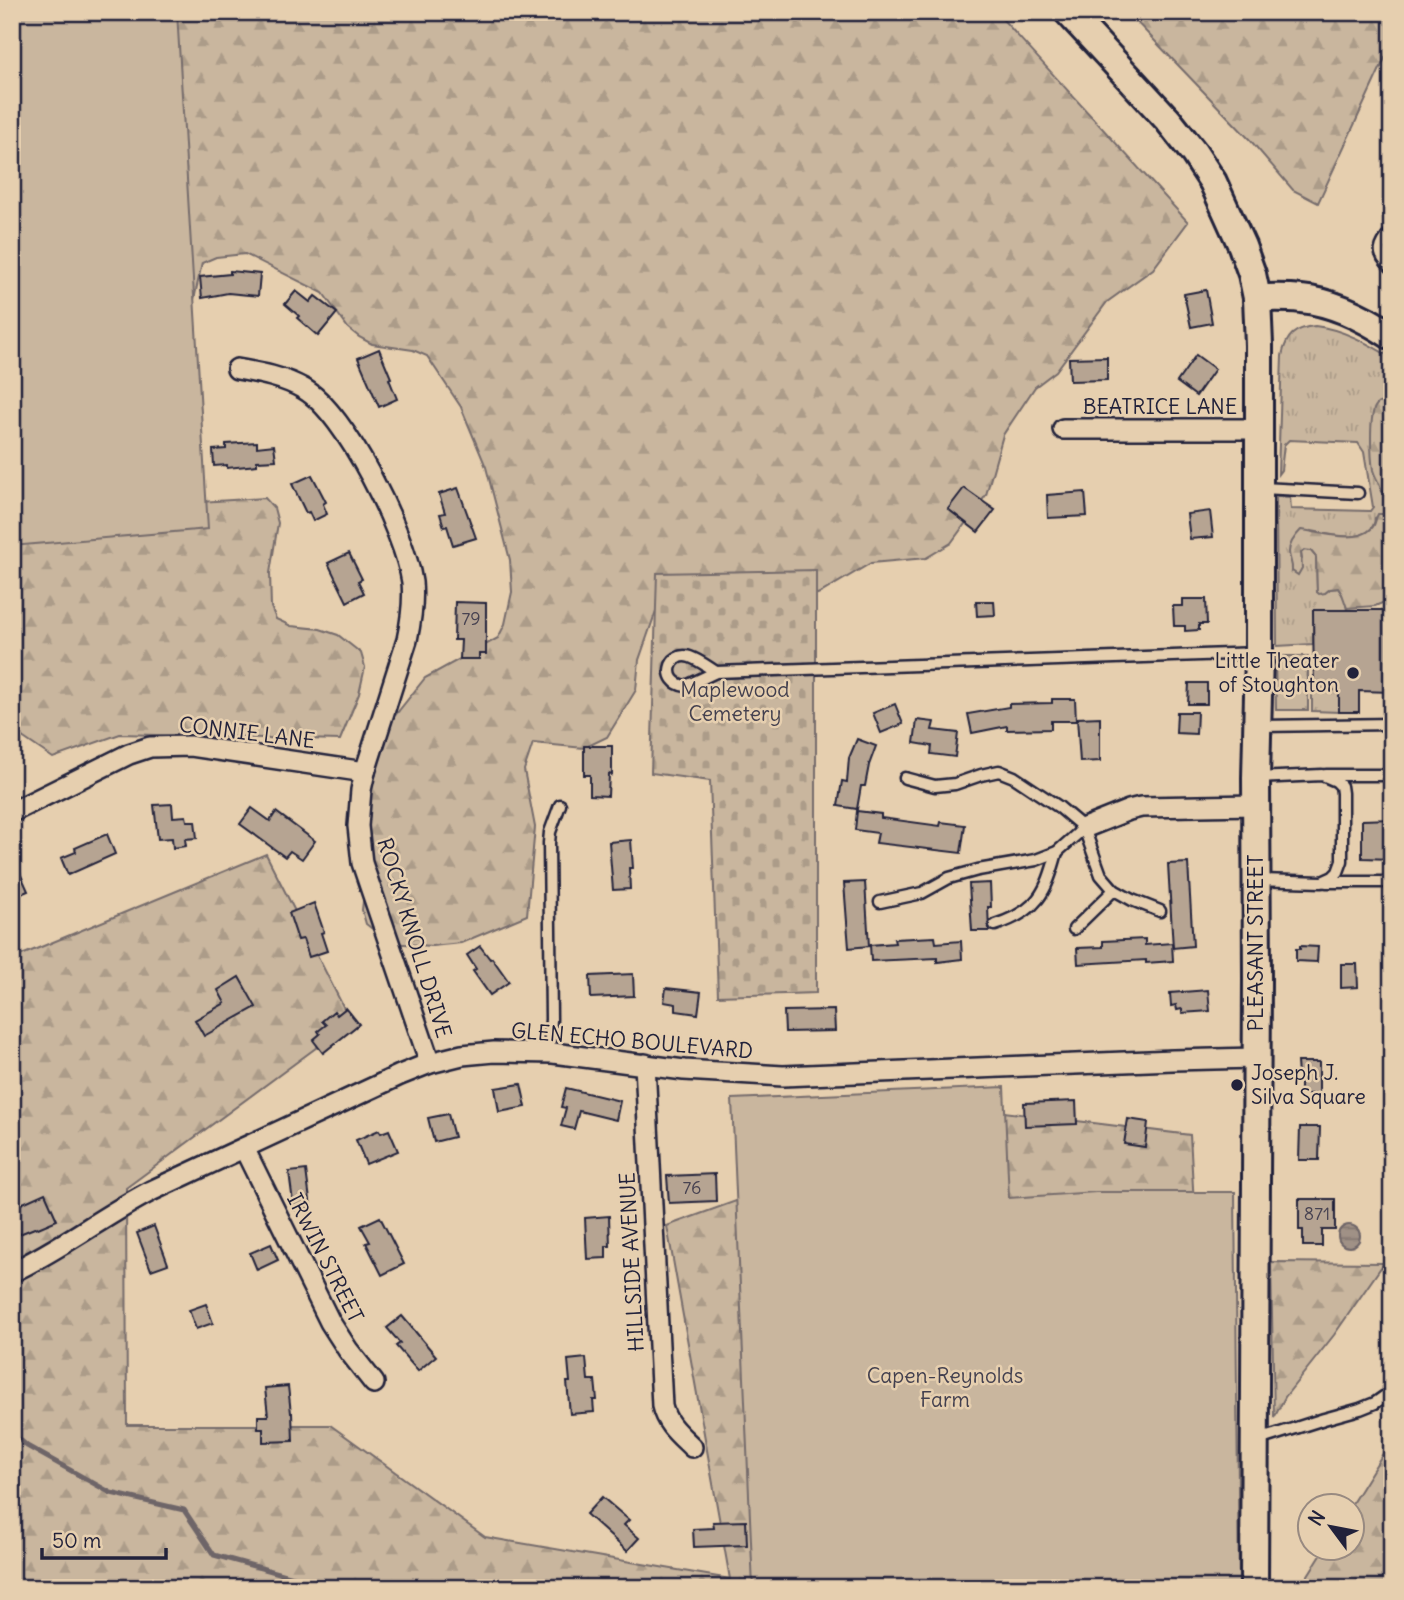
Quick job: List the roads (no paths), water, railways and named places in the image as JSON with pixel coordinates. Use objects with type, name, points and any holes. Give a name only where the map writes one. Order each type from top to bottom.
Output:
[{"type":"main road","name":"PLEASANT STREET","points":[[1068,12],[1168,120],[1194,153],[1213,182],[1242,246],[1257,298],[1259,653],[1256,778],[1254,1588]]},
{"type":"main road","points":[[1257,298],[1300,298],[1318,302],[1349,312],[1392,336]]},
{"type":"street","name":"ROCKY KNOLL DRIVE","points":[[237,369],[286,380],[305,389],[327,409],[363,462],[379,492],[406,558],[413,601],[409,630],[365,772],[358,826],[362,863],[430,1063]]},
{"type":"street","name":"BEATRICE LANE","points":[[1063,429],[1258,429]]},
{"type":"street","name":"CONNIE LANE","points":[[12,812],[129,754],[150,747],[190,746],[365,772]]},
{"type":"street","points":[[1084,828],[1141,807],[1256,805]]},
{"type":"street","name":"GLEN ECHO BOULEVARD","points":[[12,1272],[133,1200],[400,1075],[430,1063],[462,1055],[494,1052],[549,1053],[725,1074],[808,1076],[1255,1058]]},
{"type":"street","name":"HILLSIDE AVENUE","points":[[645,1064],[662,1405],[670,1426],[692,1447]]},
{"type":"street","name":"IRWIN STREET","points":[[244,1148],[330,1322],[374,1383]]},
{"type":"lane","points":[[1392,230],[1380,250],[1383,260],[1392,268]]},
{"type":"lane","points":[[1258,488],[1358,493]]},
{"type":"lane","points":[[716,672],[1259,653]]},
{"type":"lane","points":[[1257,726],[1392,724]]},
{"type":"lane","points":[[905,778],[934,786],[955,785],[999,771],[1014,777],[1084,828],[1101,875],[1114,890],[1160,911]]},
{"type":"lane","points":[[1322,775],[1336,781],[1341,786],[1342,793],[1342,861],[1338,872],[1322,882]]},
{"type":"lane","points":[[1256,778],[1392,775]]},
{"type":"lane","points":[[549,1053],[549,843],[560,805]]},
{"type":"lane","points":[[880,902],[922,893],[949,878],[978,870],[1036,860],[1057,852],[1084,828]]},
{"type":"lane","points":[[995,925],[1013,919],[1037,901],[1051,876],[1057,852]]},
{"type":"lane","points":[[1256,880],[1392,882]]},
{"type":"lane","points":[[1074,929],[1114,890]]},
{"type":"lane","points":[[1255,1442],[1360,1409],[1375,1403],[1392,1391]]},
{"type":"waterway","points":[[12,1433],[27,1446],[111,1493],[184,1510],[214,1555],[333,1588]]},
{"type":"place","name":"Little Theater of Stoughton","points":[[1353,673]]},
{"type":"place","name":"Joseph J. Silva Square","points":[[1237,1085]]},
{"type":"park label","name":"Maplewood Cemetery","points":[[735,702]]},
{"type":"park label","name":"Capen-Reynolds Farm","points":[[945,1388]]}]
